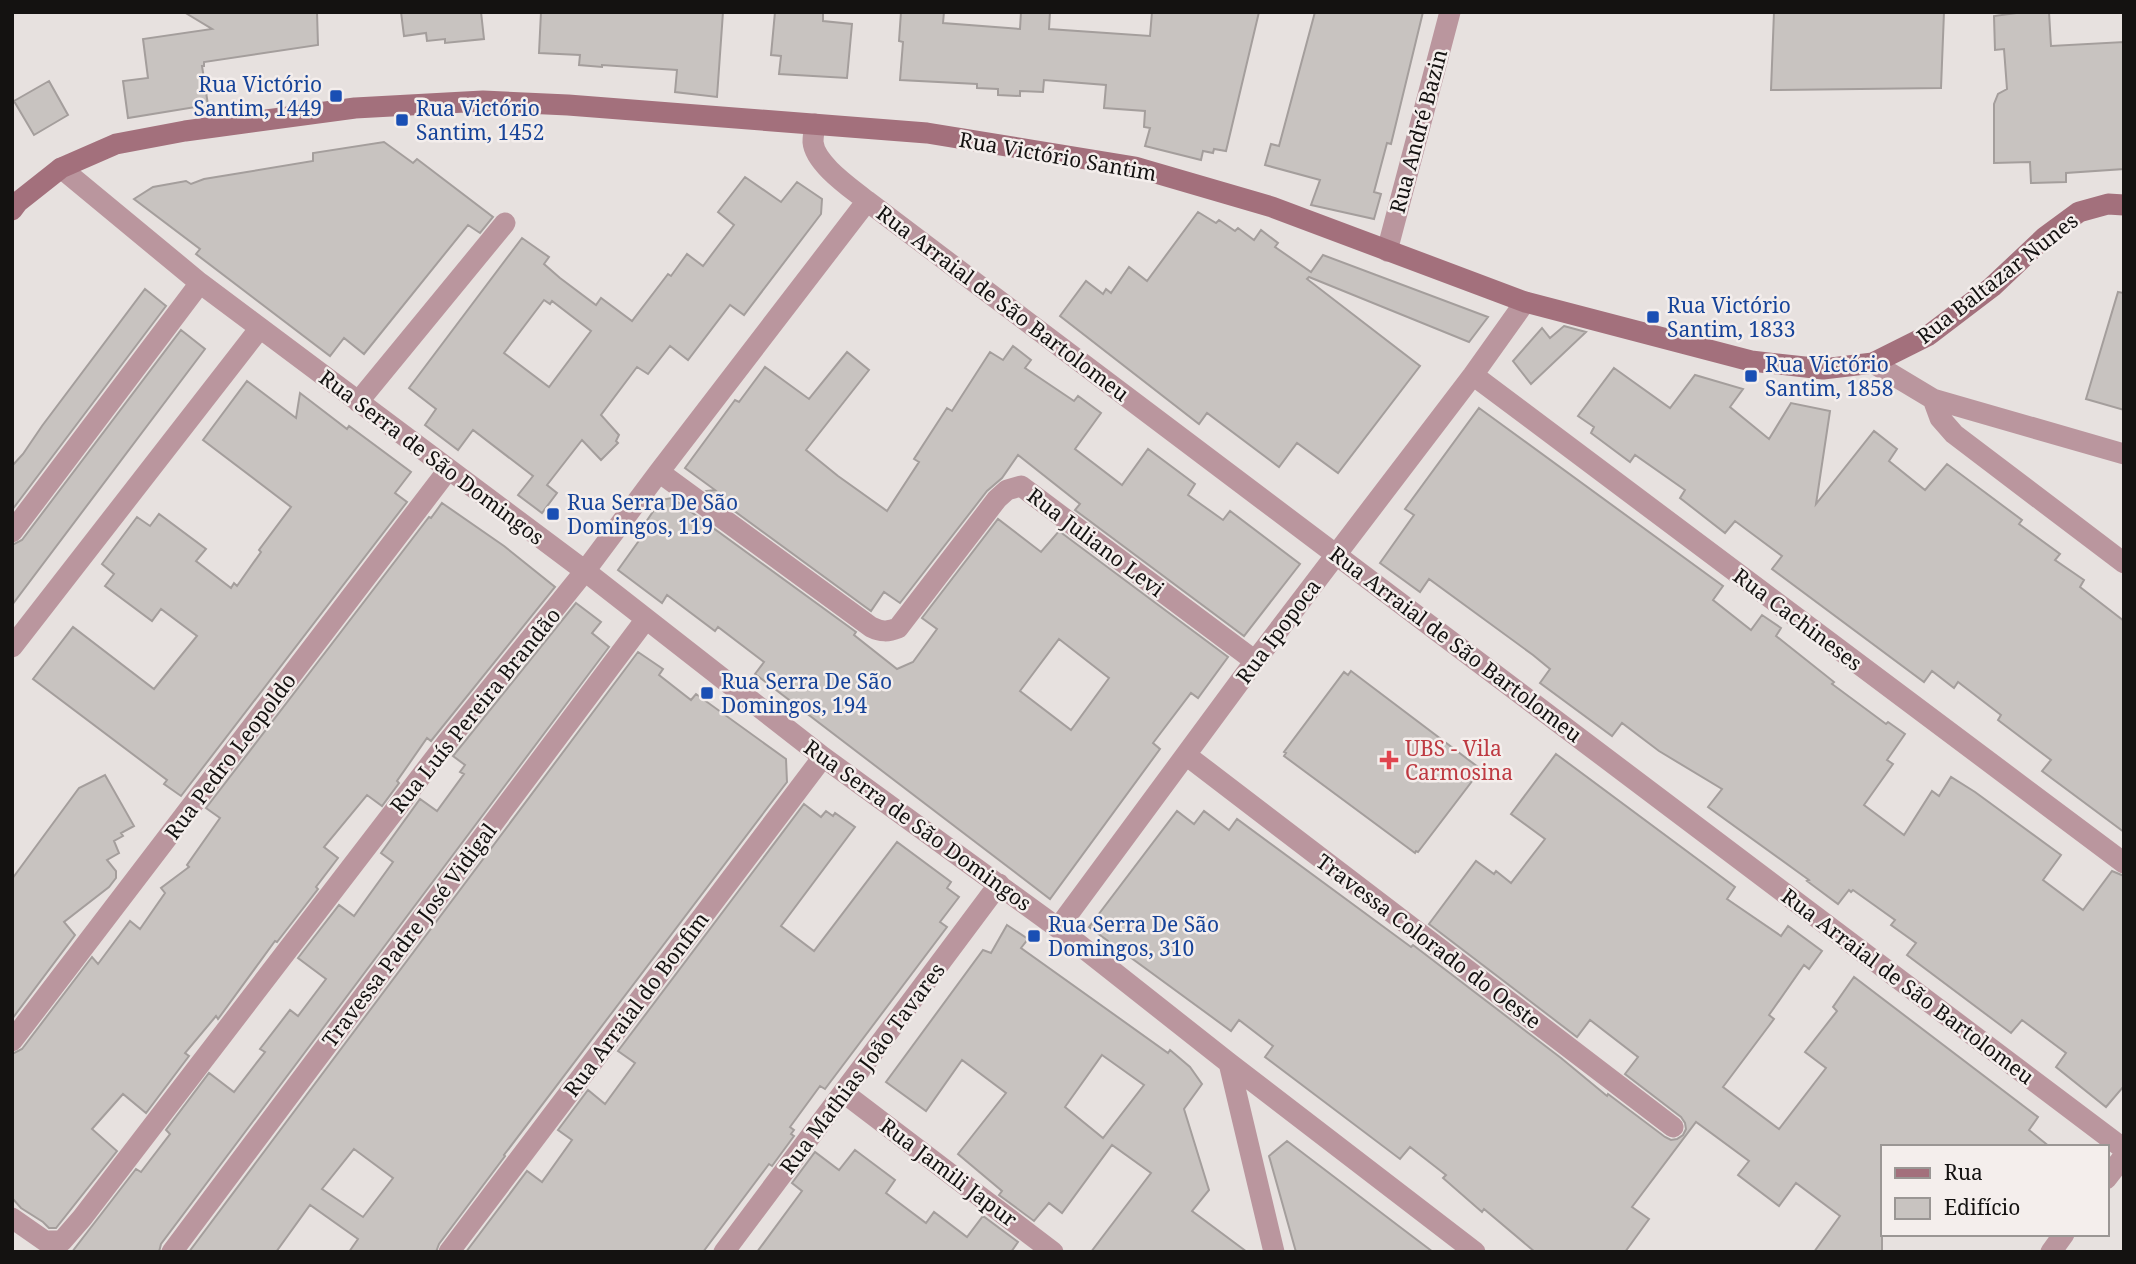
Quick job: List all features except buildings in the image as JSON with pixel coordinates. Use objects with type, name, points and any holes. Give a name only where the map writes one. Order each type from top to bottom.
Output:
[{"type":"street","name":"Rua André Bazin","points":[[1387,251],[1450,12]]},
{"type":"street","name":"Rua Victório Santim","points":[[12,210],[61,168],[116,144],[185,131],[355,108],[483,101],[568,104],[927,133],[1135,167],[1272,207],[1525,302],[1751,361],[1823,369],[1873,363]]},
{"type":"street","name":"Rua Arraial de São Bartolomeu","points":[[815,124],[813,144],[819,158],[867,201],[2124,1149]]},
{"type":"street","name":"Rua Serra de São Domingos","points":[[61,168],[200,283],[585,571],[823,757],[1058,928],[1475,1252]]},
{"type":"street","name":"Rua Luís Pereira Brandão","points":[[12,1218],[45,1241],[62,1241],[82,1219],[448,741],[585,571],[867,201]]},
{"type":"street","name":"Rua Baltazar Nunes","points":[[1873,363],[1929,335],[1992,287],[2045,237],[2079,212],[2108,204],[2124,205]]},
{"type":"street","points":[[358,402],[505,223]]},
{"type":"street","points":[[12,532],[200,283]]},
{"type":"street","name":"Rua Ipopoca","points":[[1058,928],[1525,302]]},
{"type":"street","points":[[12,647],[260,328]]},
{"type":"street","points":[[1873,363],[1933,399],[2124,454]]},
{"type":"street","name":"Rua Cachineses","points":[[1473,375],[2124,863]]},
{"type":"street","points":[[1933,399],[1940,418],[1954,434],[2124,563]]},
{"type":"street","name":"Rua Pedro Leopoldo","points":[[12,1041],[448,470]]},
{"type":"street","name":"Rua Juliano Levi","points":[[659,472],[871,627],[889,632],[898,628],[997,499],[1007,490],[1021,485],[1255,661]]},
{"type":"street","name":"Travessa Padre José Vidigal","points":[[172,1252],[646,619]]},
{"type":"street","name":"Travessa Colorado do Oeste","points":[[1186,755],[1673,1126]]},
{"type":"street","name":"Rua Arraial do Bonfim","points":[[449,1252],[823,757]]},
{"type":"street","name":"Rua Mathias João Tavares","points":[[724,1252],[999,884]]},
{"type":"street","points":[[1229,1063],[1274,1252]]},
{"type":"street","name":"Rua Jamili Japur","points":[[844,1093],[1054,1252]]},
{"type":"street","points":[[2108,1176],[2124,1156]]},
{"type":"street","points":[[2051,1252],[2063,1236]]},
{"type":"place","name":"Rua Victório Santim, 1449","points":[[336,96]]},
{"type":"place","name":"Rua Victório Santim, 1452","points":[[402,120]]},
{"type":"place","name":"Rua Victório Santim, 1833","points":[[1653,317]]},
{"type":"place","name":"Rua Victório Santim, 1858","points":[[1751,376]]},
{"type":"place","name":"Rua Serra De São Domingos, 119","points":[[553,514]]},
{"type":"place","name":"Rua Serra De São Domingos, 194","points":[[707,693]]},
{"type":"place","name":"UBS - Vila Carmosina","points":[[1389,760]]},
{"type":"place","name":"Rua Serra De São Domingos, 310","points":[[1034,936]]}]
